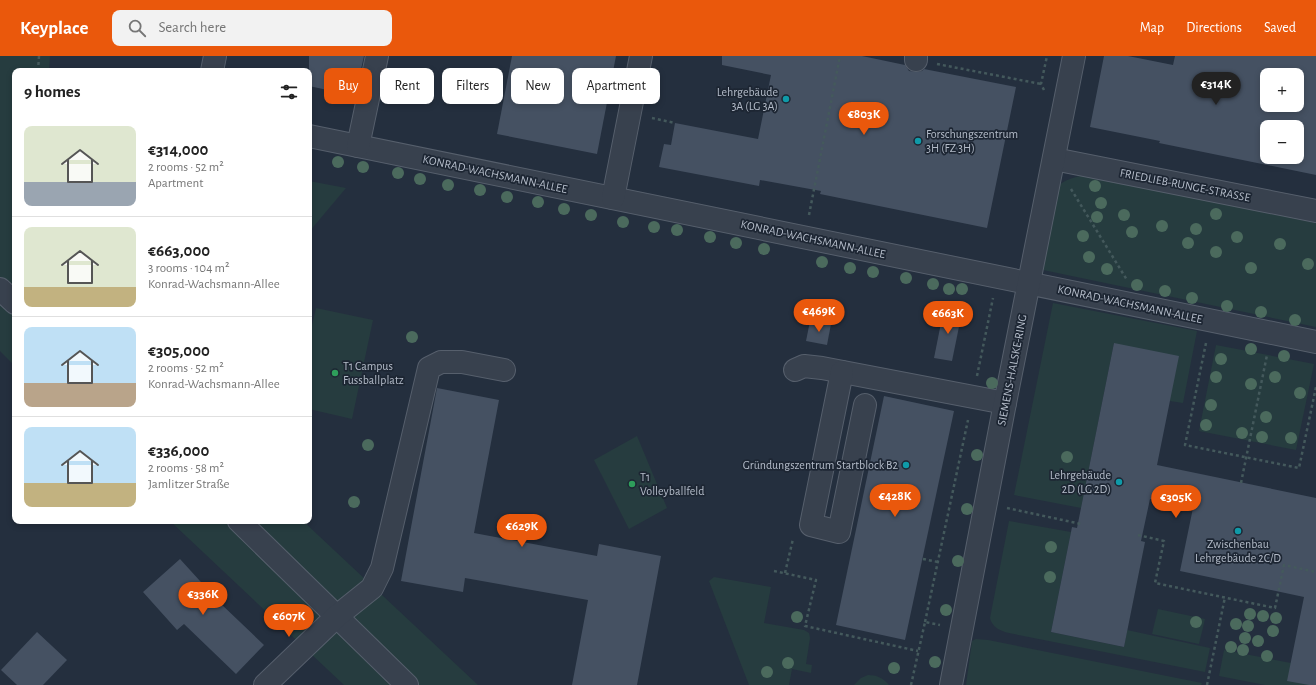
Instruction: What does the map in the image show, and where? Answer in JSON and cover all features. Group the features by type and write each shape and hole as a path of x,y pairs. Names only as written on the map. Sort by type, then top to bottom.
{"street":[{"path":"213,68 215,56"},
{"path":"358,146 377,56"},
{"path":"613,198 641,56"},
{"name":"SIEMENS-HALSKE-RING","path":"951,685 1074,56"},
{"name":"KONRAD-WACHSMANN-ALLEE","path":"312,137 1316,342"},
{"name":"FRIEDLIEB-RUNGE-STRASSE","path":"1054,159 1316,211"},
{"path":"0,289 12,300"},
{"path":"265,685 337,616 372,588 382,568 429,368 441,362 462,362 504,370"},
{"path":"795,370 804,366 1005,403"},
{"path":"842,372 811,525 839,532 865,405"},
{"path":"242,524 407,685"}],"path":[{"path":"38,68 39,56"},
{"path":"805,237 840,56"},
{"path":"916,58 1041,84"},
{"path":"1054,159 1082,209 1145,307"},
{"path":"1210,321 1185,445 1299,468 1316,387"},
{"path":"1241,483 1272,333"},
{"path":"1007,508 1081,524"},
{"path":"786,573 794,532"},
{"path":"1138,535 1164,541 1155,583 1276,608 1284,565 1316,572"},
{"path":"911,685 938,562 922,558"},
{"path":"774,571 816,580 805,626 918,651"},
{"path":"1207,685 1225,597"},
{"path":"925,622 962,630"}],"green space":[{"path":"0,56 50,56 49,68 12,68 12,363 0,351"},
{"path":"1084,175 1316,223 1316,327 1043,270 1043,258 1057,187 1066,180"},
{"path":"312,182 346,188 312,228"},
{"path":"1053,303 1197,331 1183,403 1170,401 1114,343 1081,508 1014,495"},
{"name":"T1 Campus Fussballplatz","path":"316,308 373,320 352,419 312,410 312,325"},
{"path":"1216,345 1314,364 1296,450 1199,431"},
{"name":"T1 Volleyballfeld","path":"637,436 667,508 629,529 594,460"},
{"path":"1009,521 1071,532 1051,632 1124,647 1127,630 1210,648 1205,672 1009,633 997,628 990,618"},
{"path":"173,524 306,524 478,685 344,685"},
{"path":"714,577 771,587 764,623 804,630 809,633 810,638 806,664 812,665 811,673 792,669 789,685 749,685 709,581"},
{"path":"1158,609 1205,619 1199,644 1152,634"},
{"path":"976,639 988,640 1202,683 1201,685 966,685 972,641"},
{"path":"1224,650 1291,663 1309,685 1265,685 1219,676"},
{"path":"868,675 880,677 889,685 854,685 861,678"}],"building":[{"path":"309,56 364,56 361,68 324,68 324,89 312,87 312,68 309,68"},
{"path":"512,56 616,56 614,68 572,68 572,104 607,104 597,154 497,134"},
{"name":"Forschungszentrum 3H (FZ 3H)","path":"722,56 862,56 905,65 909,71 916,72 924,69 1016,87 987,228 820,194 821,191 760,180 759,186 659,167 664,144 671,145 675,123 758,139 771,75 722,65"},
{"path":"1104,56 1128,56 1173,65 1175,56 1316,56 1316,175 1262,164 1304,164 1304,120 1260,120 1260,164 1159,143 1160,141 1090,127"},
{"path":"944,308 962,312 952,361 934,358"},
{"path":"810,321 831,324 827,345 806,341"},
{"path":"1114,343 1179,356 1157,465 1316,498 1316,685 1287,681 1304,597 1180,571 1193,508 1150,499 1141,541 1145,542 1124,647 1051,632 1072,527 1077,528"},
{"path":"437,388 499,400 474,533 597,556 599,544 661,556 637,685 572,685 588,600 465,578 463,592 401,581"},
{"name":"Gründungszentrum Startblock B2","path":"884,396 954,411 905,640 836,625"},
{"path":"180,559 220,603 264,645 236,674 184,624 177,630 143,592"},
{"path":"37,632 67,660 43,685 17,685 1,670"}],"place":[{"name":"Lehrgebäude 3A (LG 3A)","path":"786,99"},
{"name":"Forschungszentrum 3H (FZ 3H)","path":"918,141"},
{"name":"T1 Campus Fussballplatz","path":"335,373"},
{"name":"Gründungszentrum Startblock B2","path":"906,465"},
{"name":"Lehrgebäude 2D (LG 2D)","path":"1119,482"},
{"name":"T1 Volleyballfeld","path":"632,484"},
{"name":"Zwischenbau Lehrgebäude 2C/D","path":"1238,531"}]}
